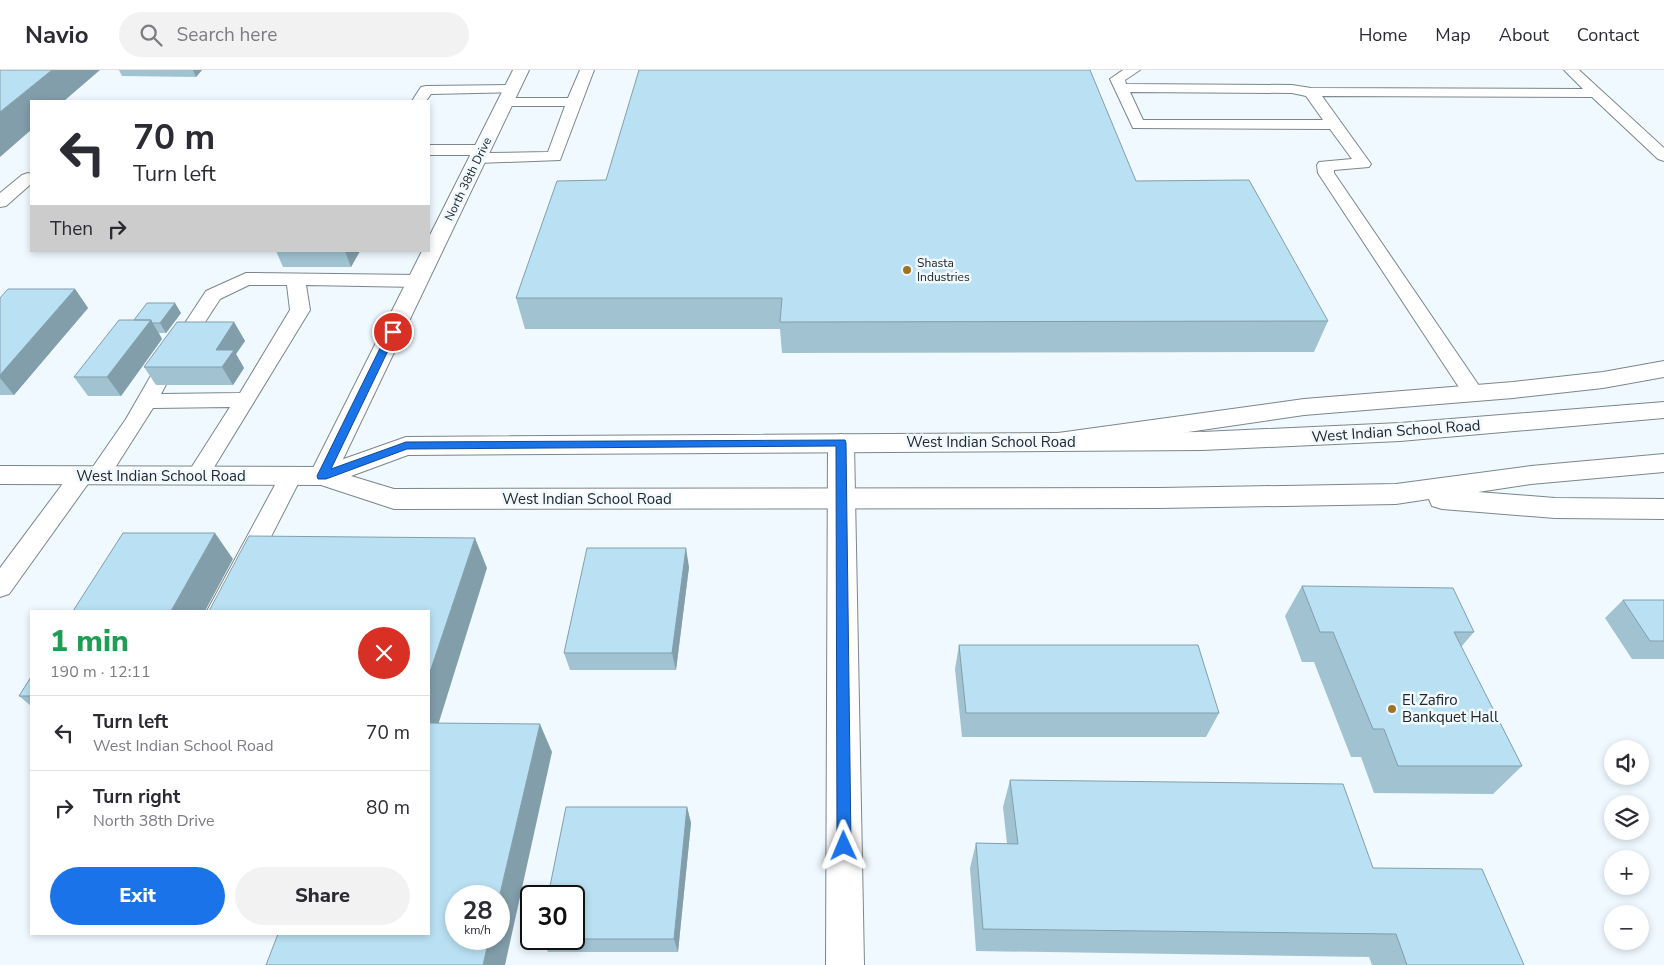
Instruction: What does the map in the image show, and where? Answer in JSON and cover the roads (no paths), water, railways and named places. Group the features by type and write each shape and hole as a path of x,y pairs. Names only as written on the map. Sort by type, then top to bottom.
{"main road":[{"name":"North 38th Drive","path":"322,476 521,70"},
{"path":"1058,442 1304,407 1594,381 1664,369"},
{"name":"West Indian School Road","path":"322,476 406,446 1202,441 1400,432 1664,410"},
{"path":"841,443 845,965"},
{"name":"West Indian School Road","path":"0,475 322,476 394,499 841,499 1396,494 1531,475 1664,462"},
{"path":"1396,494 1555,508 1664,509"}],"lane":[{"path":"430,150 554,157 587,70"},
{"path":"1119,84 1133,70"},
{"path":"1571,70 1664,156"},
{"path":"1293,77 1298,84 1311,92 1363,164 1325,165 1326,173 1474,393"},
{"path":"1119,84 1292,89 1311,92 1596,93"},
{"path":"1119,84 1138,126 1334,124"},
{"path":"420,100 426,90 574,102"},
{"path":"0,202 28,178"},
{"path":"0,587 8,565 135,422 166,368 213,295 246,279 418,281"},
{"path":"197,476 246,400 300,310 296,280"},
{"path":"147,401 246,400"},
{"path":"221,610 291,476"}],"place":[{"name":"Shasta Industries","path":"907,270"},
{"name":"El Zafiro Bankquet Hall","path":"1392,709"}]}
